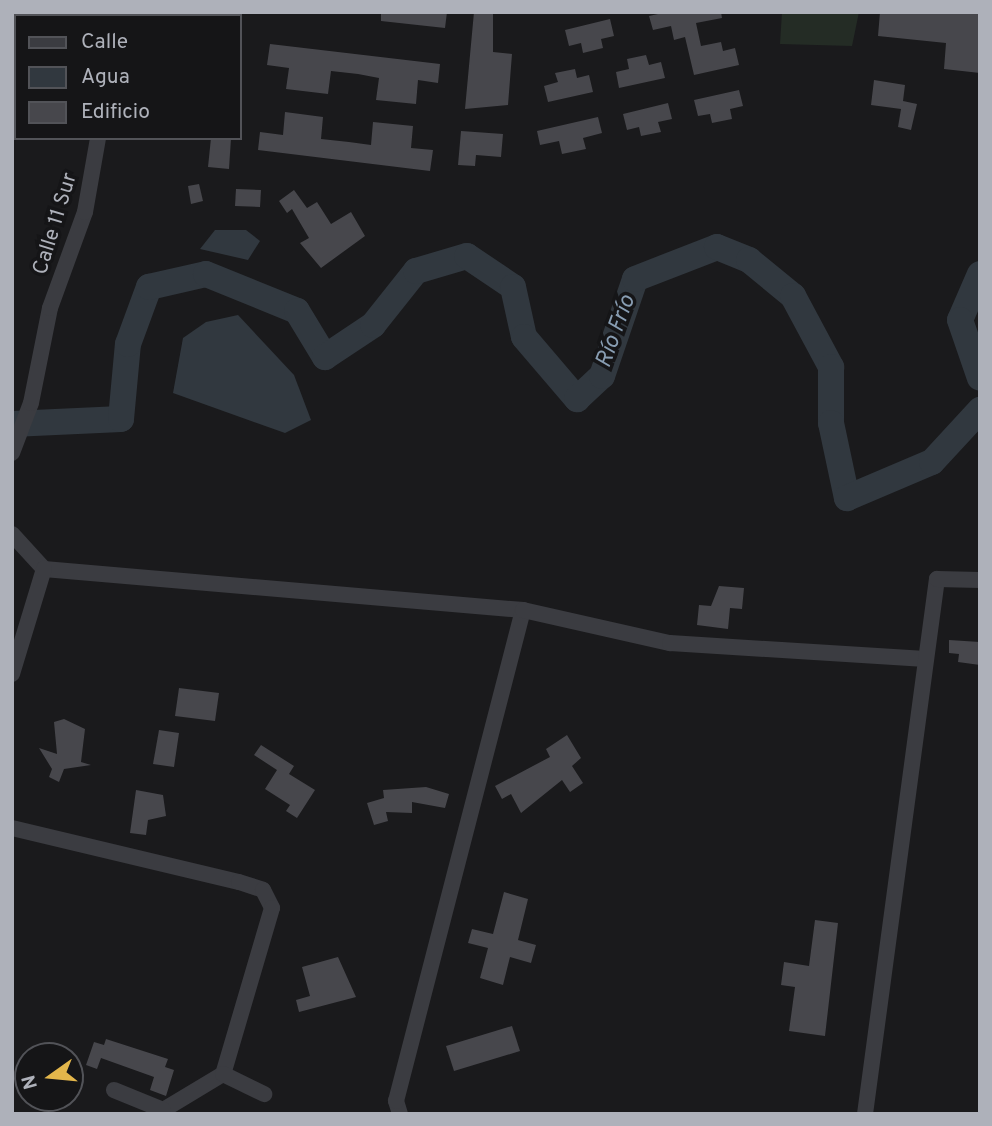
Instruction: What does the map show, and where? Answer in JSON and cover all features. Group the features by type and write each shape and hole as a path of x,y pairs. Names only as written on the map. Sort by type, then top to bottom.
{"street":[{"name":"Calle 11 Sur","path":"15,448 31,403 41,339 85,212 98,140"},
{"path":"12,534 44,569 523,610 670,643 926,660"},
{"path":"12,674 44,569"},
{"path":"865,1114 937,579 980,580"},
{"path":"400,1114 396,1101 523,610"},
{"path":"12,828 263,890 272,908 265,945 223,1074 163,1110 114,1090"},
{"path":"223,1074 264,1094"}],"shaded area":[{"path":"782,12 859,12 852,46 780,44"}],"water":[{"path":"215,230 246,230 260,241 248,260 200,249"},
{"path":"238,315 294,375 311,420 285,433 173,393 183,338 206,322"}],"building":[{"path":"381,12 447,12 445,28 381,21"},
{"path":"474,12 493,12 493,52 512,54 508,105 465,109"},
{"path":"667,12 721,12 722,18 696,23 701,46 721,42 723,51 735,48 739,65 694,75 685,37 674,40 671,26 653,30 649,16"},
{"path":"880,12 980,12 980,73 944,69 946,43 878,36"},
{"path":"610,19 614,36 601,39 603,48 583,53 581,43 569,46 565,30"},
{"path":"270,44 440,64 438,83 418,80 416,104 376,100 379,78 358,74 331,71 328,94 286,89 289,68 267,65"},
{"path":"646,55 649,65 661,62 665,78 619,88 616,72 629,69 627,59"},
{"path":"575,69 577,78 589,75 593,92 548,102 544,86 558,82 555,73"},
{"path":"874,80 905,85 903,101 917,104 911,130 898,127 901,109 871,105"},
{"path":"739,90 743,106 730,109 732,119 712,123 710,114 698,116 694,100"},
{"path":"668,103 672,119 658,122 661,132 641,136 639,127 627,130 623,114"},
{"path":"285,112 323,117 321,139 371,145 373,122 413,126 411,148 433,150 430,171 258,150 260,132 283,135"},
{"path":"598,117 602,133 583,138 586,149 562,154 559,141 540,145 537,131"},
{"path":"461,131 503,134 501,157 476,155 475,166 458,165"},
{"path":"211,140 231,140 229,169 208,167"},
{"path":"199,184 203,201 191,204 188,186"},
{"path":"236,189 261,190 260,207 235,206"},
{"path":"294,190 307,208 317,202 331,224 351,212 365,236 321,268 300,243 309,238 292,209 287,213 279,201"},
{"path":"719,586 744,588 742,609 730,608 728,629 697,625 699,605 711,606"},
{"path":"949,640 980,642 980,665 958,662 959,654 949,653"},
{"path":"179,688 219,693 215,721 175,716"},
{"path":"64,719 85,729 81,762 91,765 64,769 59,782 49,777 52,769 39,748 57,754 54,722"},
{"path":"159,730 179,733 174,767 153,764"},
{"path":"567,735 581,758 572,766 583,783 570,792 562,780 521,813 511,794 502,799 495,786 550,757 546,749"},
{"path":"261,745 294,766 289,774 315,790 297,818 286,811 290,805 265,789 277,770 254,755"},
{"path":"426,787 449,794 445,808 412,802 412,813 386,812 388,821 374,825 367,803 384,798 383,790"},
{"path":"136,790 163,795 166,816 148,820 146,835 130,833"},
{"path":"504,892 528,899 518,940 536,945 531,963 510,957 503,985 480,978 488,948 468,943 472,929 493,934"},
{"path":"815,920 838,923 825,1036 789,1031 795,987 781,985 784,962 809,966"},
{"path":"338,957 356,997 299,1012 296,1000 310,996 302,967"},
{"path":"512,1026 520,1051 454,1071 446,1046"},
{"path":"106,1039 168,1059 165,1067 174,1070 166,1096 150,1090 154,1077 101,1058 97,1069 86,1065 94,1042 104,1045"}],"waterway":[{"name":"Río Frío","path":"12,424 121,419 128,344 149,287 206,274 297,311 325,357 373,325 416,271 467,256 513,287 524,337 577,399 602,376 635,279 717,247 749,260 793,296 831,367 831,423 847,498 932,462 980,410"},
{"name":"Río Frío","path":"980,274 960,320 980,378"}]}
